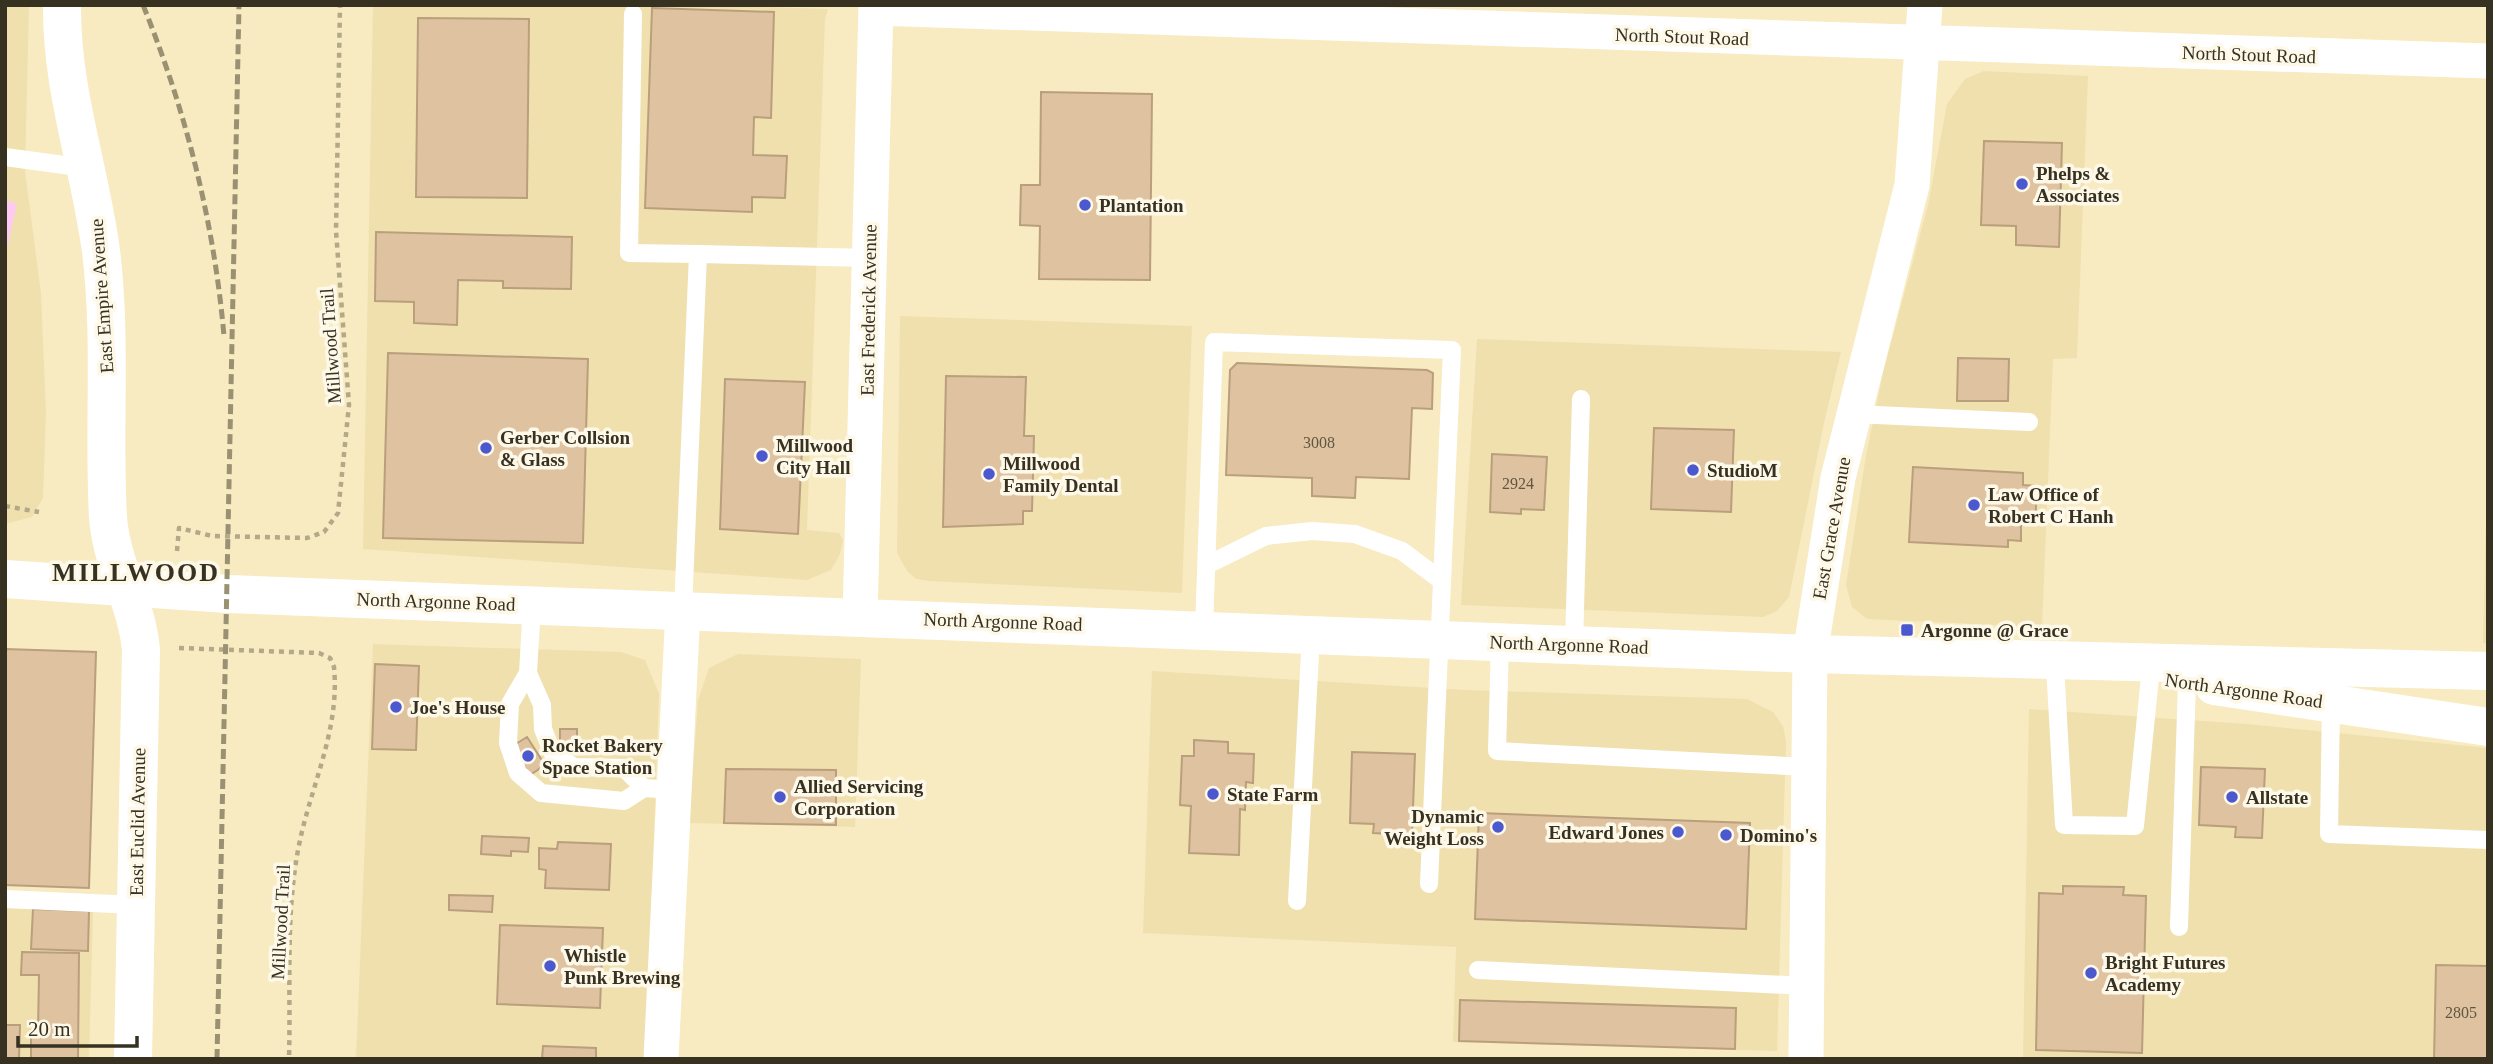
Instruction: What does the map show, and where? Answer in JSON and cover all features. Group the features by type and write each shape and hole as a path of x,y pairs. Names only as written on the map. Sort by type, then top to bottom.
{"main road":[{"name":"East Empire Avenue","path":"62,5 67,83 96,217 104,288 108,518 112,545 127,587"},
{"name":"North Argonne Road","path":"5,579 127,587 531,604 1810,654 2488,671"},
{"name":"East Euclid Avenue","path":"127,587 140,626 142,650 133,1059"},
{"name":"North Argonne Road","path":"2000,658 2331,701 2488,727"}],"street":[{"name":"East Grace Avenue","path":"1805,1059 1810,654 1838,478 1912,186 1925,5"},
{"name":"North Stout Road","path":"876,7 2488,61"},
{"name":"East Frederick Avenue","path":"860,616 876,7"},
{"path":"661,1059 659,789 683,610"}],"lane":[{"path":"633,14 628,253 869,258"},
{"path":"5,157 86,168"},
{"path":"683,610 698,254"},
{"path":"1204,629 1214,342 1452,350 1429,884"},
{"path":"1574,644 1581,399"},
{"path":"1854,414 2029,422"},
{"path":"1207,565 1266,536 1312,531 1354,534 1402,551 1442,581"},
{"path":"531,604 528,673 542,705 543,729 554,754 574,767 624,768 659,789"},
{"path":"1297,901 1311,634"},
{"path":"1500,641 1497,751 1808,767"},
{"path":"2055,665 2064,825 2135,825 2169,680"},
{"path":"528,673 510,704 508,743 518,773 541,793 624,801 659,789"},
{"path":"2169,680 2179,927"},
{"path":"2331,701 2329,834 2488,840"},
{"path":"5,900 135,905"},
{"path":"1478,970 1807,986"}],"path":[{"name":"Millwood Trail","path":"179,528 212,536 307,538 324,532 338,513 349,405 336,230 340,5"},
{"path":"5,506 39,512"},
{"name":"Millwood Trail","path":"172,648 319,653 330,658 334,667 331,731 304,824 295,872 289,1059"}],"shaded area":[{"path":"5,5 29,5 25,171 41,293 46,413 43,498 32,517 5,524"},
{"path":"373,5 716,5 828,9 825,19 807,530 839,533 843,540 840,554 831,570 807,580 363,549"},
{"path":"1984,71 2088,76 2077,358 2053,359 2042,627 1867,619 1852,607 1846,585 1866,455 1883,373 1928,205 1947,104 1965,79"},
{"path":"5,200 17,204 5,257"},
{"path":"900,316 1192,326 1182,593 930,581 916,579 907,571 897,553"},
{"path":"1477,339 1841,352 1789,597 1777,611 1763,617 1461,605"},
{"path":"2488,431 2488,643 2483,643"},
{"path":"373,644 621,652 645,660 659,694 646,1059 356,1059"},
{"path":"738,654 861,659 855,827 689,823 698,700 709,668"},
{"path":"1152,671 1466,690 1747,699 1773,712 1783,726 1786,741 1777,1051 1453,1042 1456,947 1143,933"},
{"path":"2029,709 2247,724 2488,748 2488,1059 2023,1059"},
{"path":"5,908 93,911 89,1059 5,1059"}],"building":[{"path":"652,8 774,12 771,118 754,117 753,155 787,156 785,198 752,197 752,212 645,208"},
{"path":"418,18 529,19 527,198 416,197"},
{"name":"Plantation","path":"1041,92 1152,94 1150,280 1039,279 1040,226 1020,225 1021,185 1040,185"},
{"name":"Phelps & Associates","path":"1984,141 2062,143 2059,247 2016,245 2016,226 1981,225"},
{"path":"376,232 572,237 571,289 503,288 503,281 458,280 457,325 414,323 414,302 375,301"},
{"name":"Gerber Collsion & Glass","path":"388,353 588,359 583,543 383,538"},
{"path":"1958,358 2009,359 2008,401 1957,401"},
{"path":"1237,363 1427,370 1433,373 1432,409 1412,408 1409,479 1356,477 1355,498 1312,496 1312,478 1226,475 1230,370"},
{"name":"Millwood Family Dental","path":"946,376 1026,377 1024,436 1034,436 1032,511 1023,511 1023,524 943,527"},
{"name":"Millwood City Hall","path":"725,379 805,382 798,534 720,529"},
{"name":"StudioM","path":"1654,428 1734,430 1731,512 1651,509"},
{"path":"1492,454 1547,457 1544,510 1521,509 1521,514 1490,512"},
{"name":"Law Office of Robert C Hanh","path":"1913,467 2023,473 2023,485 2037,486 2035,525 2021,524 2021,541 2008,540 2008,547 1909,542"},
{"path":"5,649 96,652 89,888 5,885"},
{"name":"Joe's House","path":"375,664 419,666 416,750 372,749"},
{"path":"560,729 577,729 577,743 560,743"},
{"name":"Rocket Bakery Space Station","path":"527,737 545,765 530,775 511,747"},
{"name":"State Farm","path":"1194,740 1228,742 1228,753 1254,754 1253,783 1246,782 1245,810 1240,809 1239,855 1189,853 1191,806 1180,805 1182,756 1194,756"},
{"path":"1352,752 1415,754 1412,835 1373,833 1374,824 1350,823"},
{"name":"Allstate","path":"2201,767 2265,769 2262,838 2235,837 2236,827 2199,825"},
{"name":"Allied Servicing Corporation","path":"726,769 836,770 836,825 724,823"},
{"path":"1479,813 1750,823 1746,929 1475,919"},
{"path":"482,836 529,838 528,852 511,851 511,856 481,854"},
{"path":"558,842 611,844 609,890 545,888 546,870 539,869 539,848 557,849"},
{"name":"Bright Futures Academy","path":"2063,886 2124,887 2123,895 2146,896 2142,1053 2036,1050 2039,893 2063,894"},
{"path":"449,895 493,896 492,912 449,910"},
{"path":"33,909 89,911 88,951 31,949"},
{"name":"Whistle Punk Brewing","path":"500,925 603,928 600,1008 497,1004"},
{"path":"22,952 79,953 78,1059 31,1059 31,1030 38,1030 39,975 21,975"},
{"path":"2436,965 2488,966 2488,1059 2434,1059"},
{"path":"1460,1000 1736,1008 1735,1049 1459,1041"},
{"path":"5,1025 20,1025 19,1059 5,1059"},
{"path":"543,1046 596,1048 596,1059 542,1059"}],"railway":[{"path":"143,5 172,85 196,168 213,251 224,336"},
{"path":"217,1059 239,5"}],"place":[{"name":"Phelps & Associates","path":"2022,184"},
{"name":"Plantation","path":"1085,205"},
{"name":"Gerber Collsion & Glass","path":"486,448"},
{"name":"Millwood City Hall","path":"762,456"},
{"name":"StudioM","path":"1693,470"},
{"name":"Millwood Family Dental","path":"989,474"},
{"name":"Law Office of Robert C Hanh","path":"1974,505"},
{"name":"Argonne @ Grace","path":"1907,630"},
{"name":"Joe's House","path":"396,707"},
{"name":"Rocket Bakery Space Station","path":"528,756"},
{"name":"State Farm","path":"1213,794"},
{"name":"Allied Servicing Corporation","path":"780,797"},
{"name":"Allstate","path":"2232,797"},
{"name":"Dynamic Weight Loss","path":"1498,827"},
{"name":"Edward Jones","path":"1678,832"},
{"name":"Domino's","path":"1726,835"},
{"name":"Whistle Punk Brewing","path":"550,966"},
{"name":"Bright Futures Academy","path":"2091,973"}],"district":[{"name":"MILLWOOD","path":"136,572"}]}
